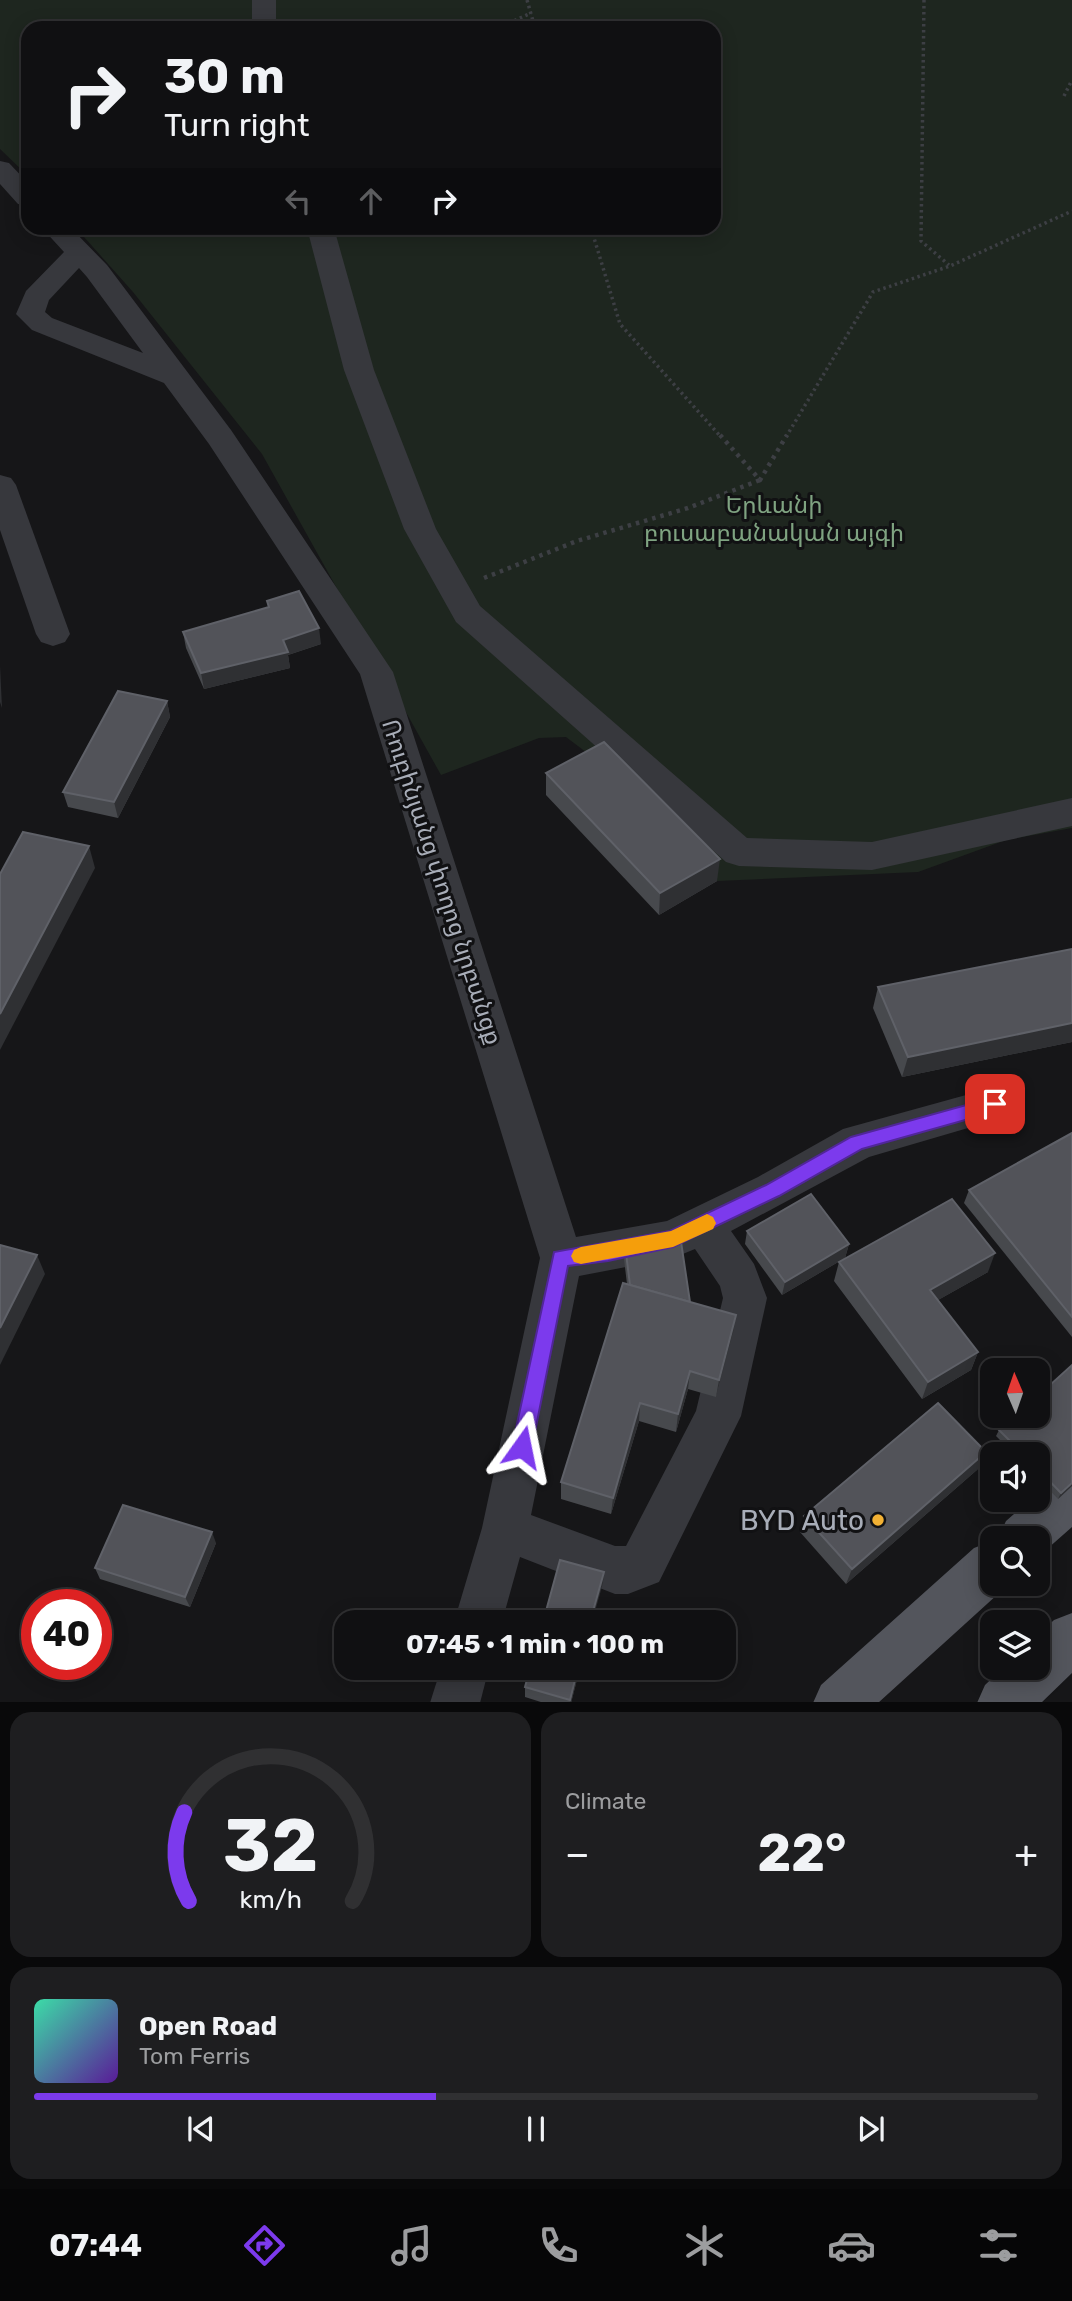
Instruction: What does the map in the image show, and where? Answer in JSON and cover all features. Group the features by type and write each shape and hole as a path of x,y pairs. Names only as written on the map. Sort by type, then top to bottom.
{"main road":[{"path":"1037,1526 1072,1495"},
{"path":"840,1702 980,1577"},
{"path":"1004,1702 1072,1637"}],"street":[{"path":"264,0 264,21"},
{"path":"0,169 21,191"},
{"path":"322,235 359,370 419,529 468,614 739,852 872,856 1072,812"},
{"path":"68,240 36,297 30,314 42,324 174,376"},
{"name":"Ռուբինյանց փողոց նրբանցք","path":"68,240 97,271 220,437 376,672 561,1258 505,1528 481,1610"},
{"path":"0,320 32,309"},
{"path":"0,485 53,634"},
{"path":"561,1258 608,1253 673,1239 773,1190 858,1142 995,1104"},
{"path":"505,1528 615,1570 628,1570 642,1565 718,1416 745,1298 738,1278 703,1225"},
{"path":"455,1702 462,1680"}],"path":[{"path":"527,0 533,21"},
{"path":"924,0 921,241 950,265"},
{"path":"513,21 531,13"},
{"path":"1064,96 1072,80"},
{"path":"454,590 577,541 688,508 760,480 873,292 950,265 1072,211"},
{"path":"593,235 620,324 760,480"}],"green space":[{"name":"Երևանի բուսաբանական այգի","path":"0,0 1072,0 1072,828 1006,840 918,872 717,881 603,765 566,737 539,738 441,775 262,454 133,292 82,235 721,235 721,21 21,21 21,169 0,149"}],"building":[{"path":"299,591 319,628 283,640 288,652 201,673 183,632 269,607 267,601"},
{"path":"118,691 167,701 114,802 63,792"},
{"path":"604,742 720,859 660,893 546,773"},
{"path":"23,832 89,846 0,1014 0,874"},
{"path":"1072,949 1072,1023 908,1057 878,987"},
{"path":"1072,1133 1072,1317 969,1190"},
{"path":"811,1194 849,1244 785,1282 747,1231"},
{"path":"952,1199 995,1253 930,1290 978,1352 928,1382 839,1262"},
{"path":"680,1235 690,1302 630,1285 625,1245"},
{"path":"0,1245 37,1255 0,1328"},
{"path":"623,1283 736,1315 719,1380 690,1371 678,1414 640,1403 613,1498 561,1482"},
{"path":"1072,1365 1072,1483 1061,1493 1050,1482 1050,1442 1011,1442 999,1430 1050,1428 1050,1385"},
{"path":"938,1403 980,1446 980,1457 852,1569 804,1516"},
{"path":"123,1505 212,1532 185,1597 95,1568"},
{"path":"560,1560 604,1572 593,1610 546,1610"},
{"path":"527,1680 575,1680 570,1700 525,1687"}],"slow traffic":[{"path":"581,1256 673,1239 707,1223"}],"place":[{"name":"BYD Auto","path":"878,1520"}],"route":[{"path":"522,1447 561,1258 608,1253 673,1239 773,1190 858,1142 995,1104"}]}
